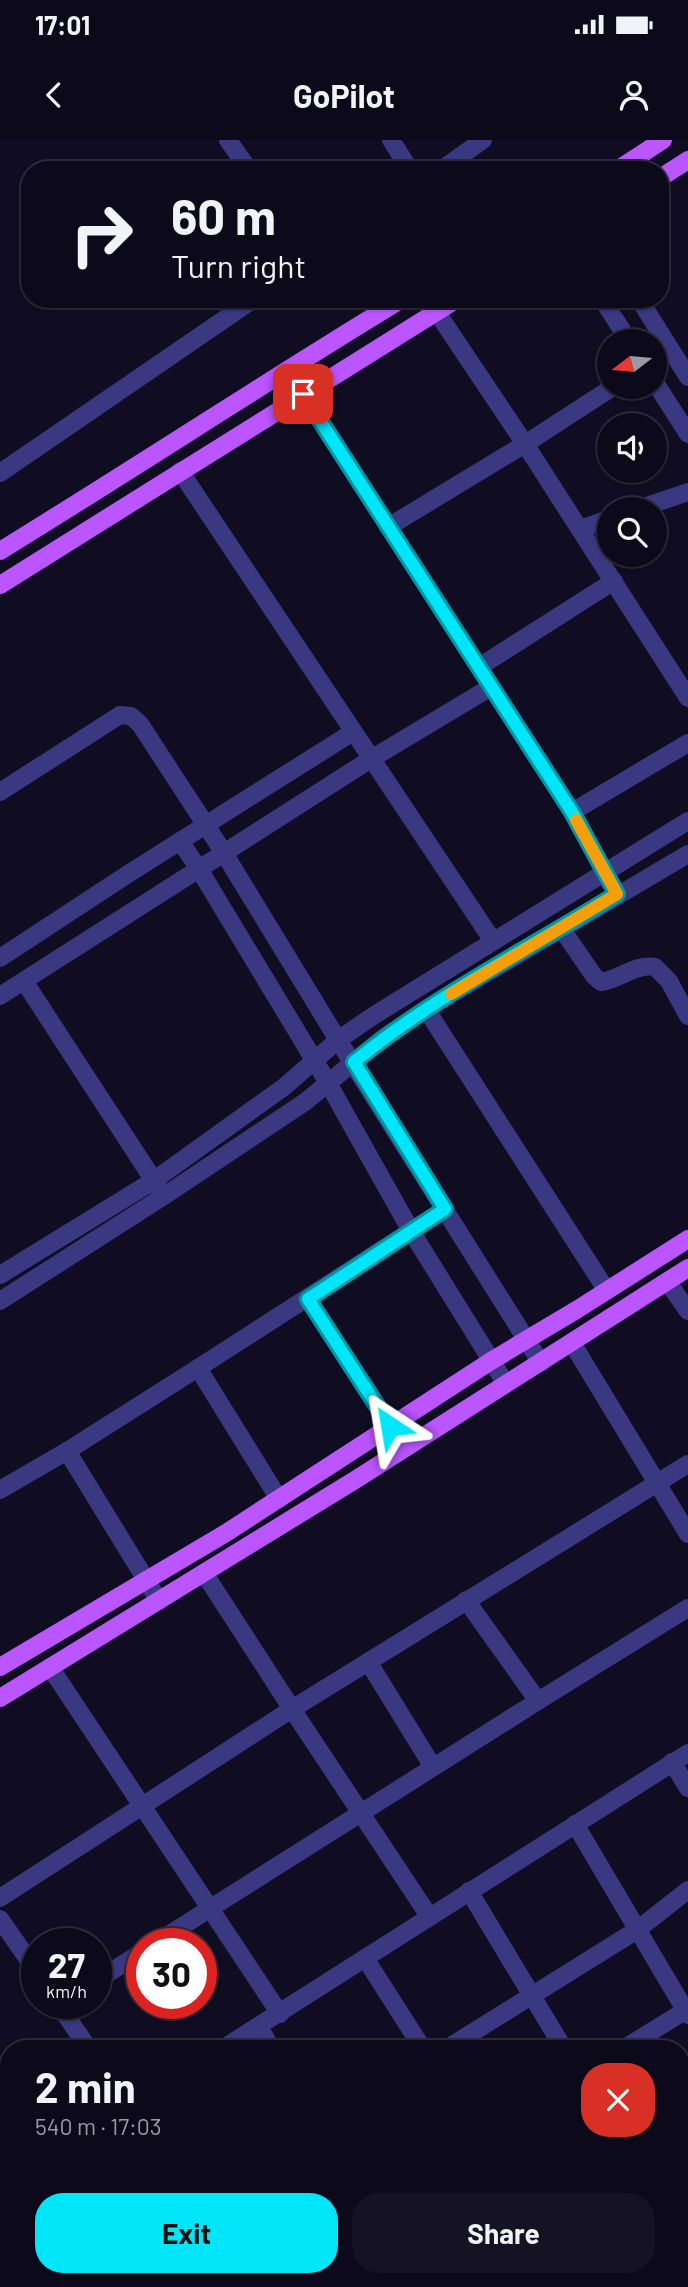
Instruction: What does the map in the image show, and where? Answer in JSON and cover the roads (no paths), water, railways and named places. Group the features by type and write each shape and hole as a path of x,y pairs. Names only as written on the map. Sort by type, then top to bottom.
{"main road":[{"path":"631,161 663,140"},
{"path":"669,172 688,160"},
{"path":"0,551 387,308"},
{"path":"0,585 441,308"},
{"path":"0,1667 226,1533 491,1361 607,1292 688,1239"},
{"path":"0,1698 541,1363 688,1268"}],"street":[{"path":"228,140 243,161"},
{"path":"391,140 404,161"},
{"path":"454,161 483,140"},
{"path":"0,473 241,308"},
{"path":"608,308 621,329"},
{"path":"645,308 683,369"},
{"path":"436,311 688,698"},
{"path":"303,394 572,812 617,894"},
{"path":"388,527 597,397"},
{"path":"666,399 688,434"},
{"path":"180,471 493,941"},
{"path":"667,499 688,492"},
{"path":"580,529 597,523"},
{"path":"479,667 614,581"},
{"path":"0,996 371,759 491,687"},
{"path":"0,792 120,715 131,716 140,724 206,824 541,1363"},
{"path":"0,958 353,732"},
{"path":"572,812 688,743"},
{"path":"0,1275 153,1181 284,1087 338,1040 688,821"},
{"path":"180,841 328,1083 411,1231 506,1384"},
{"path":"0,1301 305,1102 383,1038 426,1009 617,894 688,855"},
{"path":"561,928 601,982 641,967 655,967 669,981 688,1016"},
{"path":"24,981 164,1196"},
{"path":"426,1009 607,1292"},
{"path":"0,1490 67,1451 308,1299 445,1209"},
{"path":"667,1281 688,1311"},
{"path":"308,1299 390,1426"},
{"path":"572,1343 688,1534"},
{"path":"198,1368 279,1499"},
{"path":"67,1451 159,1601"},
{"path":"0,1898 292,1709 688,1464"},
{"path":"204,1573 429,1916"},
{"path":"466,1601 538,1701"},
{"path":"178,1928 688,1608"},
{"path":"369,1663 433,1767"},
{"path":"50,1667 280,2014"},
{"path":"237,2040 688,1753"},
{"path":"672,1762 688,1788"},
{"path":"575,1824 687,2012 639,2040"},
{"path":"461,2040 637,1930 688,1890"},
{"path":"469,1891 559,2040"},
{"path":"0,1919 21,1949"},
{"path":"365,1958 417,2040"},
{"path":"70,2019 83,2040"},
{"path":"259,2027 267,2040"}]}
